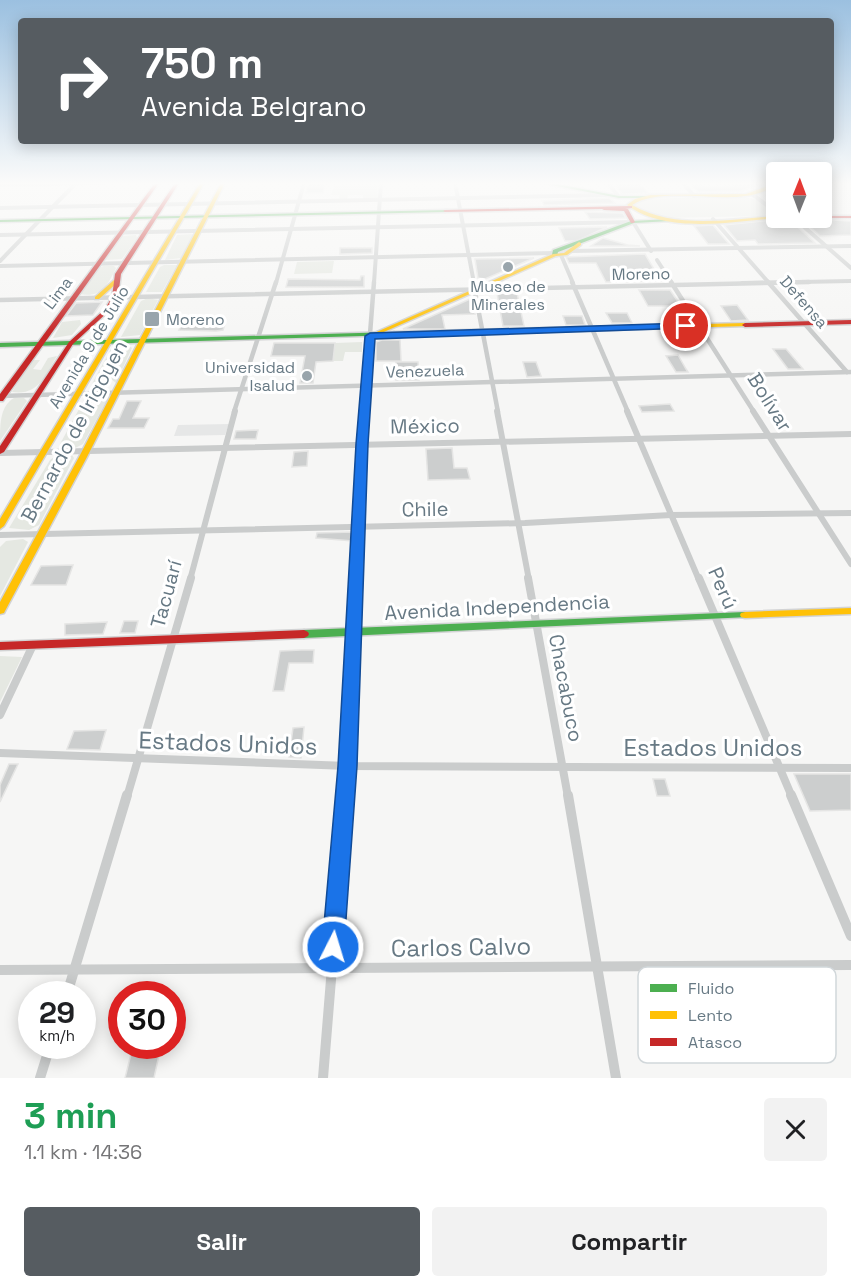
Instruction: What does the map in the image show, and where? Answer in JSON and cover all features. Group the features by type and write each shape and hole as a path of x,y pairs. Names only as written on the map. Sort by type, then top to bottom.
{"main road":[{"name":"Lima","path":"1,397 120,233"},
{"name":"Avenida 9 de Julio","path":"0,453 39,396 71,343 101,317 115,297 116,280 145,233"},
{"name":"Avenida 9 de Julio","path":"0,526 173,233"},
{"name":"Bernardo de Irigoyen","path":"0,611 86,452 197,233"},
{"path":"370,336 605,233"},
{"path":"97,298 116,280"},
{"path":"0,345 851,322"},
{"path":"396,324 396,330 404,334"},
{"name":"Avenida Independencia","path":"0,646 851,611"}],"street":[{"path":"0,235 91,233"},
{"name":"Tacuarí","path":"71,981 175,639 240,390 273,294 290,233"},
{"path":"323,1078 348,766 362,444 378,233"},
{"name":"Chacabuco","path":"466,233 563,766 616,1078"},
{"path":"640,233 651,251"},
{"name":"Defensa","path":"726,233 850,373"},
{"path":"812,233 851,268"},
{"path":"0,261 26,234"},
{"path":"0,266 851,246"},
{"name":"Perú","path":"560,253 595,329 641,438 670,515 781,768 851,936"},
{"name":"Bolívar","path":"657,260 851,564"},
{"name":"Moreno","path":"0,300 851,281"},
{"name":"Venezuela","path":"1,397 850,373"},
{"name":"México","path":"0,453 851,434"},
{"name":"Chile","path":"0,535 517,524 670,515 851,513"},
{"path":"0,715 33,645"},
{"name":"Estados Unidos","path":"0,753 139,760 348,766 851,768"},
{"name":"Carlos Calvo","path":"0,970 851,965"},
{"path":"40,1078 46,1059"}],"shaded area":[{"path":"193,234 181,258 165,260 177,235"},
{"path":"136,235 137,238 122,259 105,260 122,236"},
{"path":"334,261 332,273 294,274 297,262"},
{"path":"177,265 162,292 146,292 160,267"},
{"path":"103,266 116,268 103,289 93,294 79,294 99,268"},
{"path":"148,298 158,300 140,335 121,337 141,301"},
{"path":"80,320 81,324 72,335 53,338 62,322"},
{"path":"362,342 362,352 345,352 343,361 333,361 335,343"},
{"path":"129,346 132,348 116,383 110,378 116,368 109,367 101,380 92,384 111,349"},
{"path":"57,356 45,377 35,387 29,391 12,392 32,360 40,360 33,369 41,370 48,358"},
{"path":"102,396 107,400 83,444 75,448 62,448 60,444 84,400"},
{"path":"14,398 24,398 27,401 0,441 3,411 9,401"},
{"path":"229,424 225,435 174,436 178,425"},
{"path":"57,455 72,455 74,458 39,525 29,530 9,528 50,460"},
{"path":"23,539 28,542 0,596 0,547 6,541"},
{"path":"0,656 22,657 0,702"}],"building":[{"path":"561,233 593,233 577,241 565,241"},
{"path":"700,233 720,233 729,244 708,244"},
{"path":"731,233 804,233 815,243 758,244 755,240 737,241"},
{"path":"817,233 851,233 820,236"},
{"path":"603,238 628,245 640,246 591,246"},
{"path":"340,248 372,248 372,253 340,254"},
{"path":"645,254 661,281 606,282 596,263 569,263 566,257"},
{"path":"534,258 485,279 478,278 475,259"},
{"path":"361,276 364,276 364,287 286,287 288,279 360,280"},
{"path":"639,290 670,290 681,306 648,306"},
{"path":"497,293 517,293 524,326 503,326"},
{"path":"470,299 475,314 442,315 445,329 403,329"},
{"path":"102,302 93,315 66,316 76,303"},
{"path":"737,305 748,320 731,321 721,306"},
{"path":"606,313 627,313 632,323 612,323"},
{"path":"563,316 582,316 585,325 566,325"},
{"path":"192,321 217,321 216,324 225,324 223,330 216,331 179,330 182,324 190,324"},
{"path":"400,340 401,361 376,361 376,342"},
{"path":"274,343 335,343 333,361 316,362 313,383 300,383 305,356 271,356"},
{"path":"773,349 786,349 803,369 788,369"},
{"path":"678,355 688,372 676,372 666,356"},
{"path":"396,362 418,362 419,380 396,380"},
{"path":"523,362 536,362 541,376 527,377"},
{"path":"127,401 141,401 133,418 149,418 144,428 108,428 113,419 119,419"},
{"path":"670,404 674,411 642,412 639,406"},
{"path":"258,430 256,439 234,439 236,431"},
{"path":"452,448 454,468 467,468 470,479 428,480 426,449"},
{"path":"308,451 307,466 292,467 294,452"},
{"path":"353,532 353,541 316,538 317,533"},
{"path":"73,565 66,585 31,585 41,566"},
{"path":"124,621 138,621 135,633 120,633"},
{"path":"107,622 103,634 65,635 65,624"},
{"path":"314,650 313,663 289,663 284,691 273,691 280,651"},
{"path":"304,727 301,758 289,757 293,728"},
{"path":"106,730 100,750 67,749 74,731"},
{"path":"9,764 18,764 0,802 0,785"},
{"path":"794,774 851,774 851,810 810,811"},
{"path":"653,779 665,779 670,796 657,796"},
{"path":"130,1059 158,1059 154,1078 125,1078"}],"traffic: fast":[{"path":"555,255 555,251 603,233"},
{"path":"0,345 394,334"},
{"path":"304,634 745,615"}],"traffic: slow":[{"path":"0,526 172,233"},
{"path":"0,611 83,457 197,233"},
{"path":"375,334 555,255 565,254 579,244"},
{"path":"97,298 116,281"},
{"path":"394,334 745,325"},
{"path":"745,615 851,611"}],"traffic: jam":[{"path":"0,399 120,233"},
{"path":"0,452 71,343 107,310 115,297 118,274 144,233"},
{"path":"745,325 851,322"},
{"path":"0,646 304,634"}],"place":[{"name":"Museo de Minerales","path":"508,267"},
{"name":"Moreno","path":"152,319"},
{"name":"Universidad Isalud","path":"307,376"}],"route":[{"path":"333,947 348,766 362,444 370,336 686,326"}]}
